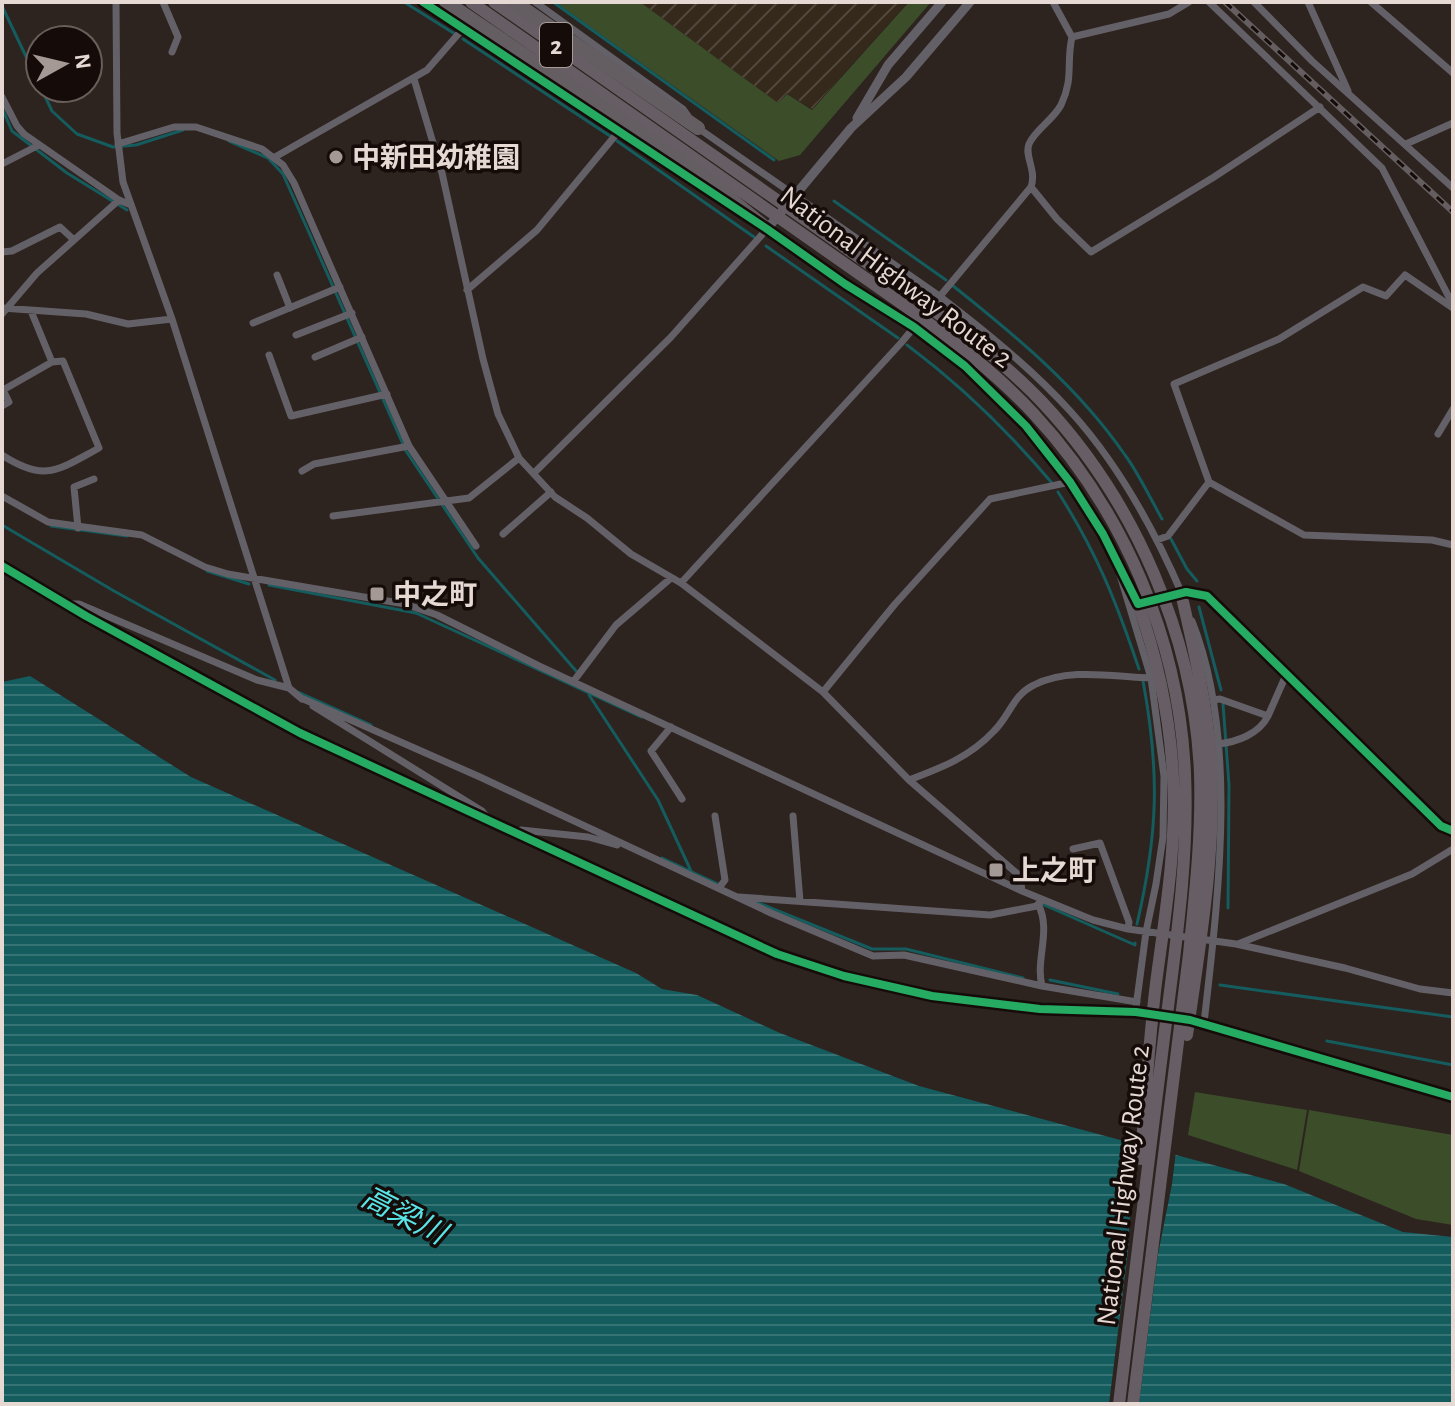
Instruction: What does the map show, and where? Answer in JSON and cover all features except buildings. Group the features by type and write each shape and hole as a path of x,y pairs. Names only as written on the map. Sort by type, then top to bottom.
{"highway":[{"path":"446,2 699,173 767,229"},
{"name":"National Highway Route 2","path":"471,2 908,308 1005,385 1048,430 1079,469 1133,562 1160,630 1170,668 1183,740 1186,808 1175,952 1119,1404"},
{"name":"National Highway Route 2","path":"494,2 928,306 1015,376 1092,463 1147,557 1185,665 1197,737 1200,810 1192,929 1133,1404"},
{"path":"514,2 698,128"},
{"path":"1154,1235 1166,1185 1202,933 1212,793 1205,701 1181,593"},
{"path":"1138,604 1162,689 1171,747 1174,795 1170,868 1147,1065 1139,1234"}],"street":[{"path":"116,2 118,146 123,182 172,319 289,688"},
{"path":"163,2 178,37 172,52"},
{"path":"423,2 467,25 845,284 914,327 965,366 1026,426 1070,482 1103,534 1138,604 1192,591 1207,596 1441,826 1453,831"},
{"path":"535,2 683,109 698,128 938,295 1019,362 1073,414 1119,475 1157,540 1199,638 1224,744 1213,941 1204,1023"},
{"path":"851,128 888,65 942,2"},
{"path":"534,473 671,337 851,128 906,77 970,2"},
{"path":"681,583 914,327 1031,187 1034,174 1029,143 1053,118 1067,90 1071,70 1069,51 1072,37 1053,2"},
{"path":"1072,37 1169,14 1189,2"},
{"path":"1209,2 1382,168 1453,307"},
{"path":"1254,2 1312,61 1453,188"},
{"path":"1308,2 1349,93"},
{"path":"1371,2 1453,73"},
{"path":"275,157 414,79 427,70 467,25"},
{"path":"414,79 442,173 498,414 519,458 551,492 631,554 681,583 823,692 909,780 1020,876 1022,891"},
{"path":"3,100 17,126 36,147 117,202 131,205"},
{"path":"1031,187 1057,219 1091,252 1214,177 1320,107"},
{"path":"1406,144 1453,123"},
{"path":"118,146 174,127 191,126 262,149 275,157 294,183 406,447 476,546"},
{"path":"467,290 537,230 619,131"},
{"path":"2,164 36,147"},
{"path":"3,310 37,273 117,202"},
{"path":"2,252 12,251 60,227 74,240"},
{"path":"277,275 290,308"},
{"path":"1453,307 1405,275 1386,296 1363,287 1279,339 1174,384 1209,482 1304,535 1432,540 1453,545"},
{"path":"253,323 337,288"},
{"path":"3,310 86,314 128,324 172,319"},
{"path":"31,311 52,362"},
{"path":"296,335 348,314"},
{"path":"315,357 359,338"},
{"path":"269,355 291,416 383,395"},
{"path":"2,406 9,402 3,390 52,362 63,361 99,448 55,470 40,472 2,455"},
{"path":"1438,434 1453,409"},
{"path":"302,471 314,464 406,447"},
{"path":"333,516 469,498 519,458"},
{"path":"78,528 74,487 94,479"},
{"path":"823,692 895,604 990,499 1070,482"},
{"path":"1157,540 1168,536 1209,482"},
{"path":"503,534 551,492"},
{"path":"2,496 48,522 142,535 205,567 255,580 405,604 437,615 1040,902 1128,929 1236,944 1345,968 1420,989 1453,993"},
{"path":"1117,561 1151,678 1164,776 1160,861 1136,1007"},
{"path":"2,566 300,733 777,954 844,976 932,996 1040,1009 1136,1007"},
{"path":"573,682 616,625 671,578"},
{"path":"65,604 79,604 257,680 289,688 482,811 490,822"},
{"path":"909,780 962,758 995,731 1017,695 1032,685 1050,678 1083,675 1151,678"},
{"path":"1224,744 1240,740 1259,727 1268,716 1286,675"},
{"path":"301,698 720,886 736,897 873,956 904,955 1204,1023 1453,1097"},
{"path":"1213,700 1220,699 1268,716"},
{"path":"671,727 651,751 682,799"},
{"path":"715,816 725,880 720,886"},
{"path":"793,816 800,901"},
{"path":"519,834 521,830 564,834 623,844"},
{"path":"1073,849 1100,843 1129,922 1128,929"},
{"path":"1236,944 1412,874 1453,849"},
{"path":"1160,861 1218,866"},
{"path":"736,897 990,915 1040,902"},
{"path":"1040,902 1044,942 1039,974 1042,986"}],"shaded area":[{"path":"640,2 908,2 812,109 787,93 778,103"}],"green space":[{"path":"555,2 640,2 778,103 787,94 812,110 909,2 931,2 800,155 779,161"},
{"path":"1195,1092 1307,1110 1297,1170 1188,1135"},
{"path":"1309,1110 1453,1135 1453,1225 1416,1219 1299,1171"}],"water":[{"name":"高梁川","path":"30,676 191,777 636,973 662,989 697,995 780,1033 919,1086 1284,1184 1403,1232 1453,1237 1453,1404 2,1404 2,682"}],"pier":[{"path":"1134,1139 1176,1151 1158,1254 1139,1404 1109,1404 1128,1251"}],"waterway":[{"path":"404,2 455,34"},
{"path":"553,2 774,160"},
{"path":"2,6 24,52"},
{"path":"463,39 610,136"},
{"path":"49,104 77,134 113,147 136,145 183,130"},
{"path":"2,108 12,131 67,173 127,210"},
{"path":"229,141 268,158 283,174 406,451 478,558 577,672"},
{"path":"617,141 754,237"},
{"path":"834,201 946,280"},
{"path":"766,246 898,338"},
{"path":"952,285 1022,343 1087,407 1130,462 1162,519"},
{"path":"907,345 984,410 1052,483"},
{"path":"1058,492 1104,578 1139,669"},
{"path":"2,525 275,680"},
{"path":"51,526 127,536"},
{"path":"1171,539 1197,581"},
{"path":"207,571 249,584"},
{"path":"269,585 416,613 641,717"},
{"path":"1199,607 1221,690"},
{"path":"1137,924 1149,861 1154,803 1152,745 1143,681"},
{"path":"298,692 371,725"},
{"path":"589,695 658,800 691,871"},
{"path":"1223,704 1229,785 1228,908"},
{"path":"662,858 720,885"},
{"path":"756,902 872,949 906,949 1023,978"},
{"path":"1042,904 1135,943"},
{"path":"1050,980 1118,994"},
{"path":"1220,985 1453,1017"},
{"path":"1327,1041 1453,1065"}],"railway":[{"path":"1225,2 1453,212"}],"cycle path":[{"path":"423,2 914,327 965,366 1026,426 1070,482 1103,534 1138,604 1186,592 1207,596 1441,826 1453,831"},
{"path":"2,566 86,616 300,733 777,954 844,976 932,996 1040,1009 1136,1012 1190,1020 1453,1097"}],"place":[{"name":"中新田幼稚園","path":"336,157"},
{"name":"中之町","path":"377,594"},
{"name":"上之町","path":"996,870"}]}
